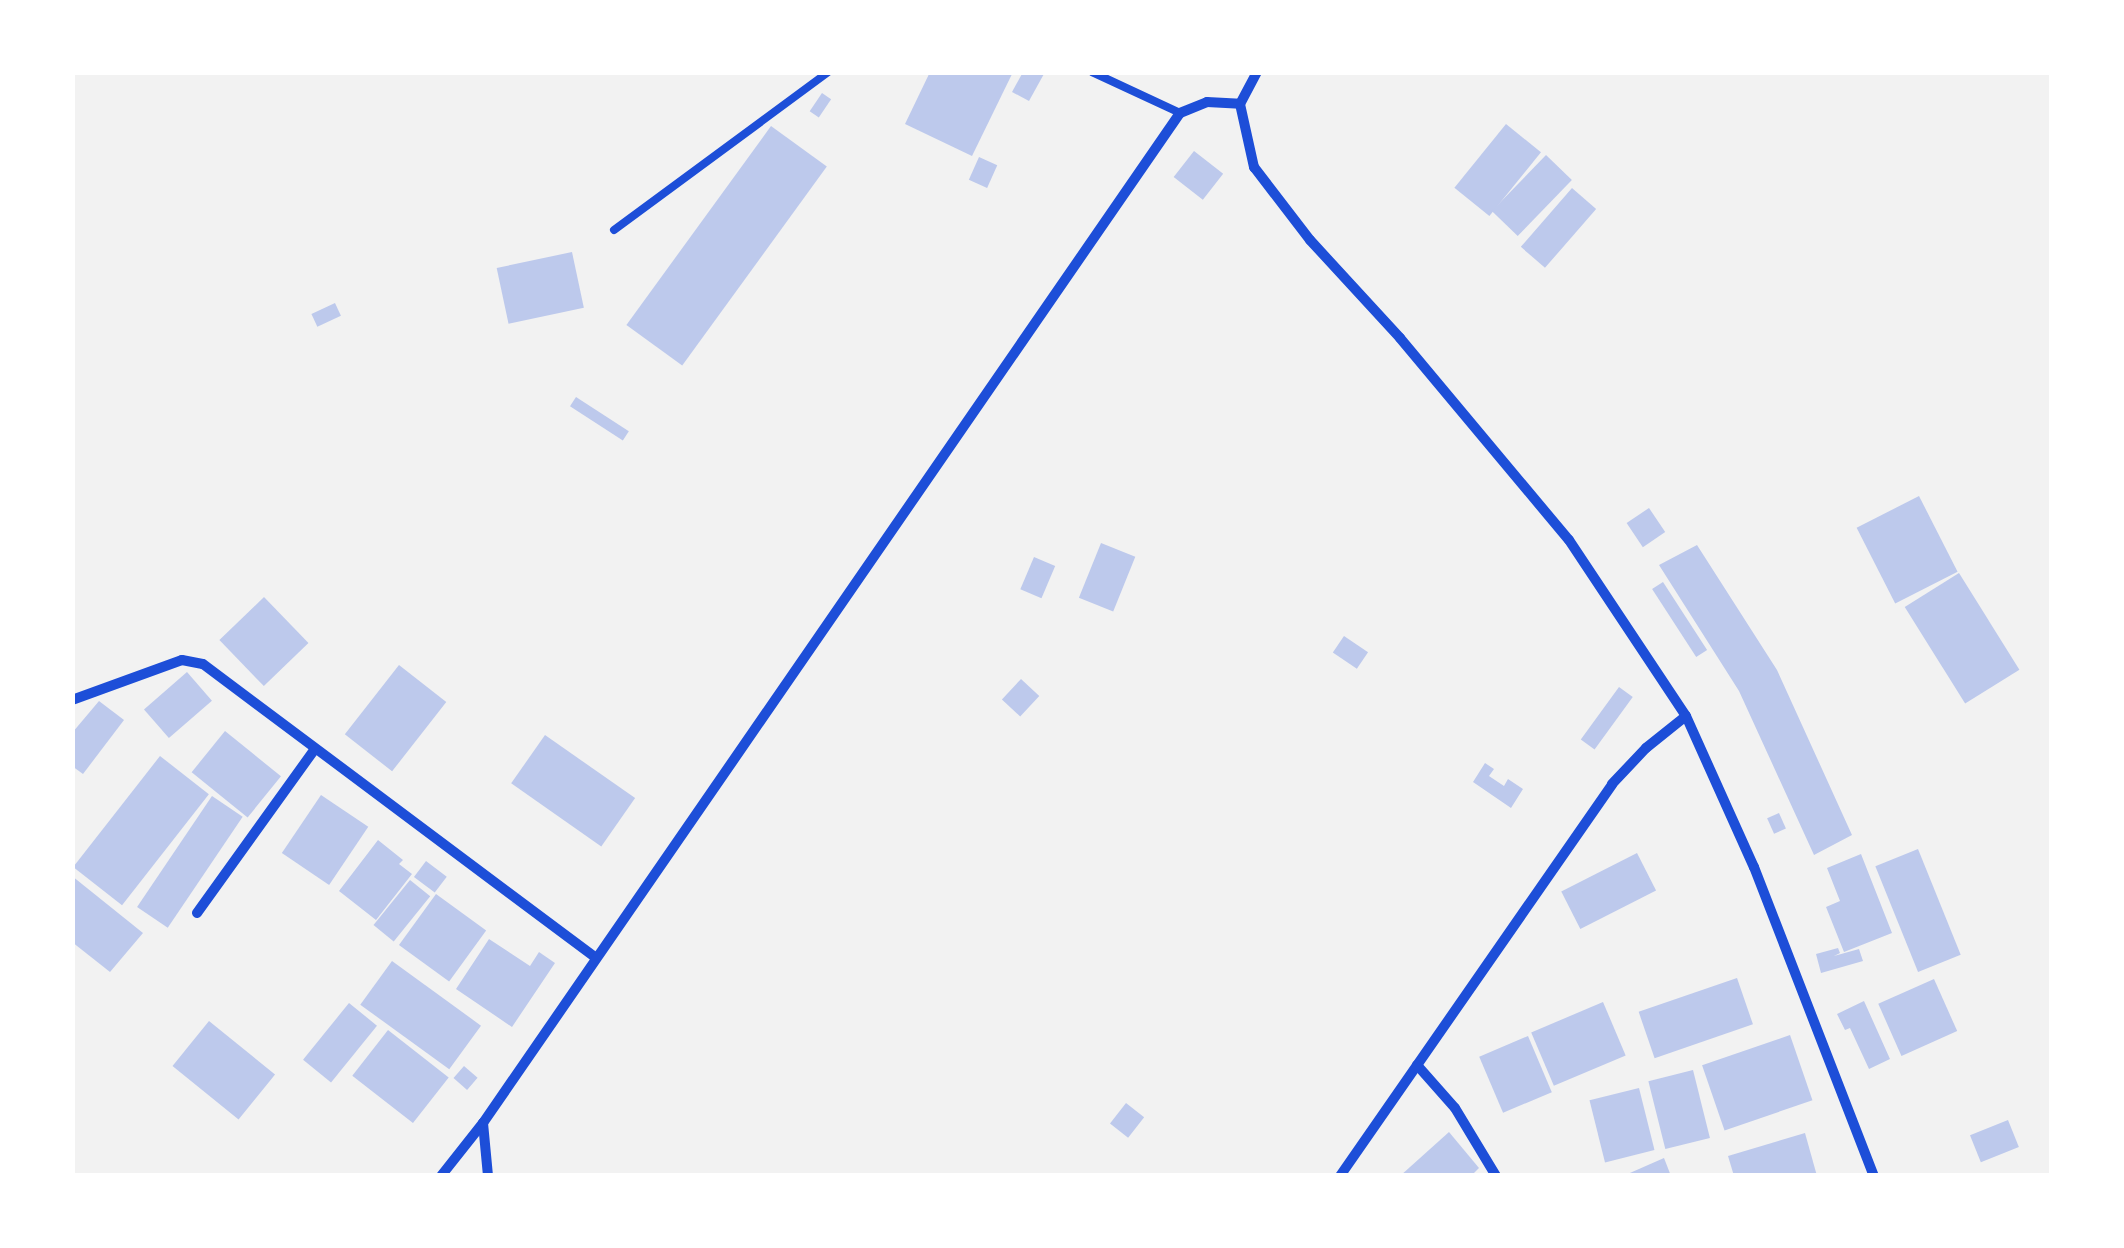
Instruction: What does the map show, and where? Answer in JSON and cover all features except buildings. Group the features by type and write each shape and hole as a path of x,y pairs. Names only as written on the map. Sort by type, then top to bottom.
{"street":[{"path":"1257,72 1240,104 1254,167 1310,240 1400,338 1569,540 1686,716 1754,866 1874,1176"},
{"path":"442,1176 483,1124 1180,113 1207,102 1240,104"},
{"path":"72,700 182,660 202,664 596,958"},
{"path":"1340,1176 1612,784 1646,748 1686,716"},
{"path":"197,914 315,749"},
{"path":"1417,1065 1456,1108 1496,1176"},
{"path":"483,1124 488,1176"}],"lane":[{"path":"614,230 828,72"},
{"path":"1092,72 1180,113"}]}
